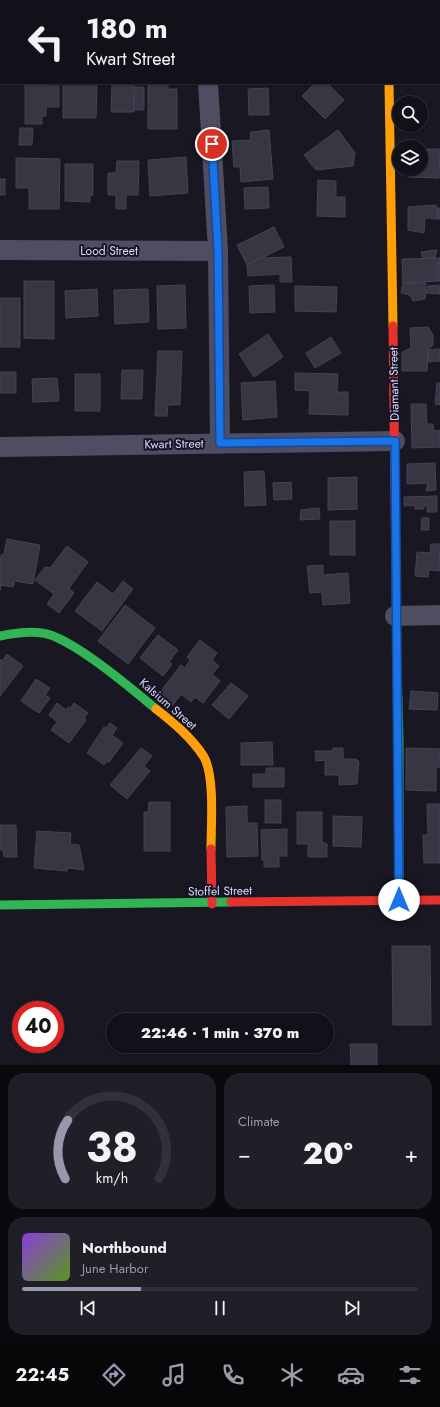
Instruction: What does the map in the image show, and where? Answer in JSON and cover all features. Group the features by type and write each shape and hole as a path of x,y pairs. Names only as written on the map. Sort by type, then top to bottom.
{"street":[{"path":"208,84 218,251 220,443"},
{"name":"Diamant Street","path":"389,84 395,441 395,616 399,741 399,900"},
{"name":"Lood Street","path":"0,250 218,251"},
{"name":"Kwart Street","path":"0,447 395,441"},
{"path":"395,616 440,615"},
{"name":"Kalsium Street","path":"0,636 18,632 44,633 73,646 131,688 183,731 194,743 204,758 210,777 212,904"},
{"name":"Stoffel Street","path":"0,905 212,904 440,900"}],"building":[{"path":"25,84 46,84 46,86 59,86 59,107 46,107 46,116 42,116 42,124 25,124"},
{"path":"112,84 134,84 134,112 111,112"},
{"path":"148,84 168,84 168,89 177,89 177,129 148,129"},
{"path":"314,84 328,84 344,100 325,119 302,96"},
{"path":"63,86 97,86 96,118 63,118"},
{"path":"135,87 144,87 144,110 134,110"},
{"path":"268,88 269,115 249,115 248,89"},
{"path":"20,128 33,128 32,145 19,145"},
{"path":"269,130 273,179 241,182 240,167 234,167 232,141 251,140 250,132"},
{"path":"338,130 355,153 353,166 316,170 304,155"},
{"path":"428,149 440,149 439,178 408,177 428,176"},
{"path":"186,157 188,193 150,196 148,160"},
{"path":"16,158 60,159 59,209 29,209 29,188 16,188"},
{"path":"117,161 139,161 138,195 126,195 126,209 116,209 116,195 108,195 108,173 116,173"},
{"path":"65,164 93,164 93,195 90,195 90,202 65,201"},
{"path":"0,179 5,179 5,195 0,195"},
{"path":"318,180 336,181 336,197 345,197 345,217 317,216"},
{"path":"268,187 269,208 245,209 244,188"},
{"path":"436,205 438,219 425,218 424,233 408,230 408,207"},
{"path":"437,208 440,208 440,219 438,219"},
{"path":"274,227 284,247 247,265 237,245"},
{"path":"437,250 435,258 423,258 421,252"},
{"path":"291,257 292,282 280,282 280,274 248,276 247,265 261,258"},
{"path":"440,258 437,281 403,283 402,259"},
{"path":"438,262 440,263 440,281 437,281"},
{"path":"24,281 54,281 54,339 24,338"},
{"path":"403,283 426,283 425,299 413,301 410,295 401,293"},
{"path":"185,285 186,328 158,329 157,286"},
{"path":"274,285 275,312 250,313 249,286"},
{"path":"440,285 440,294 426,293 428,286"},
{"path":"295,286 337,287 336,312 295,311"},
{"path":"97,289 98,316 66,318 65,291"},
{"path":"148,289 149,322 115,324 114,290"},
{"path":"0,298 20,298 20,347 0,347"},
{"path":"428,327 433,335 433,345 428,350 427,371 402,371 402,352 411,348 410,328"},
{"path":"268,334 283,357 254,377 239,354"},
{"path":"331,337 341,353 315,368 306,353"},
{"path":"440,349 440,361 428,362 428,350"},
{"path":"158,351 182,351 180,405 168,405 167,416 155,416"},
{"path":"122,370 143,370 142,399 121,399"},
{"path":"0,372 16,372 16,393 0,393"},
{"path":"295,373 338,374 337,392 348,392 348,415 309,414 310,391 295,390"},
{"path":"75,374 100,374 100,411 75,411"},
{"path":"57,378 59,401 33,402 32,379"},
{"path":"275,381 277,417 243,420 241,383"},
{"path":"437,383 440,383 440,405 435,404"},
{"path":"411,404 426,404 427,424 433,424 434,431 440,430 440,447 412,448"},
{"path":"435,463 436,490 426,491 428,483 407,484 407,464"},
{"path":"264,471 266,505 245,506 244,472"},
{"path":"357,477 357,509 328,510 328,478"},
{"path":"291,482 292,499 274,500 273,483"},
{"path":"437,496 437,512 427,512 427,503 423,509 415,509 415,505 404,506 404,497"},
{"path":"319,508 320,519 300,520 301,510"},
{"path":"422,518 429,518 429,530 421,530"},
{"path":"330,521 355,521 355,555 330,555"},
{"path":"7,539 40,545 33,584 15,581 13,587 1,585 0,590 0,562 1,555 4,554"},
{"path":"431,544 439,544 440,571 429,570 428,577 415,576 417,552 430,553"},
{"path":"67,546 88,562 69,588 74,593 59,613 47,604 54,594 35,580 45,567 50,568"},
{"path":"323,565 323,575 348,573 350,603 323,605 322,592 310,593 307,566"},
{"path":"123,581 133,589 102,631 75,611 97,582 113,594"},
{"path":"125,605 155,628 128,664 98,641"},
{"path":"158,635 178,650 169,662 172,664 163,676 140,658"},
{"path":"200,640 217,653 212,660 219,666 212,674 220,681 203,703 195,697 191,702 181,694 172,706 158,695 181,665 185,668 190,660 187,657"},
{"path":"7,654 23,666 0,696 0,659 2,661"},
{"path":"36,679 50,688 45,695 50,698 39,713 21,701"},
{"path":"231,683 248,696 229,719 212,705"},
{"path":"411,691 438,693 437,710 409,709"},
{"path":"57,703 66,710 68,707 70,709 74,703 88,713 84,718 86,720 69,743 51,730 57,722 49,715"},
{"path":"110,723 117,728 112,735 123,743 109,762 107,761 104,765 87,753 104,727 106,728"},
{"path":"272,742 273,765 241,765 241,743"},
{"path":"141,748 152,756 144,766 150,771 127,799 110,785"},
{"path":"333,748 343,748 343,759 356,759 359,762 357,784 339,785 339,775 325,775 325,760 316,761 315,751 333,751"},
{"path":"406,748 440,749 440,767 436,767 436,791 406,790"},
{"path":"266,768 284,768 284,787 253,787 253,774 266,774"},
{"path":"265,800 281,800 281,823 265,823"},
{"path":"149,802 170,802 170,851 144,851 144,812 148,812"},
{"path":"427,804 440,804 440,863 424,863 423,835 428,835"},
{"path":"247,806 247,823 257,823 258,856 227,857 226,807"},
{"path":"297,812 322,812 322,842 327,844 327,857 308,857 308,844 297,844"},
{"path":"333,816 362,817 361,847 333,846"},
{"path":"0,825 16,825 17,857 4,857 3,850 0,850"},
{"path":"287,829 287,856 279,856 279,867 264,867 264,860 262,860 261,830"},
{"path":"37,831 71,833 70,844 79,845 84,870 67,868 67,871 34,868"},
{"path":"392,946 430,946 431,1025 393,1025"},
{"path":"350,1044 377,1044 377,1065 351,1065"}],"traffic: fast":[{"path":"0,636 32,632 54,636 68,643 101,665 156,709"},
{"path":"397,664 399,741 399,900"},
{"path":"0,905 231,902"}],"traffic: slow":[{"path":"389,84 393,326"},
{"path":"156,709 176,725 204,757 210,777 212,802 211,849"}],"traffic: jam":[{"path":"393,326 397,664"},
{"path":"211,849 212,904"},
{"path":"231,902 440,900"}],"route":[{"path":"212,144 218,251 220,443 395,441 395,616 399,741 399,900"}]}
